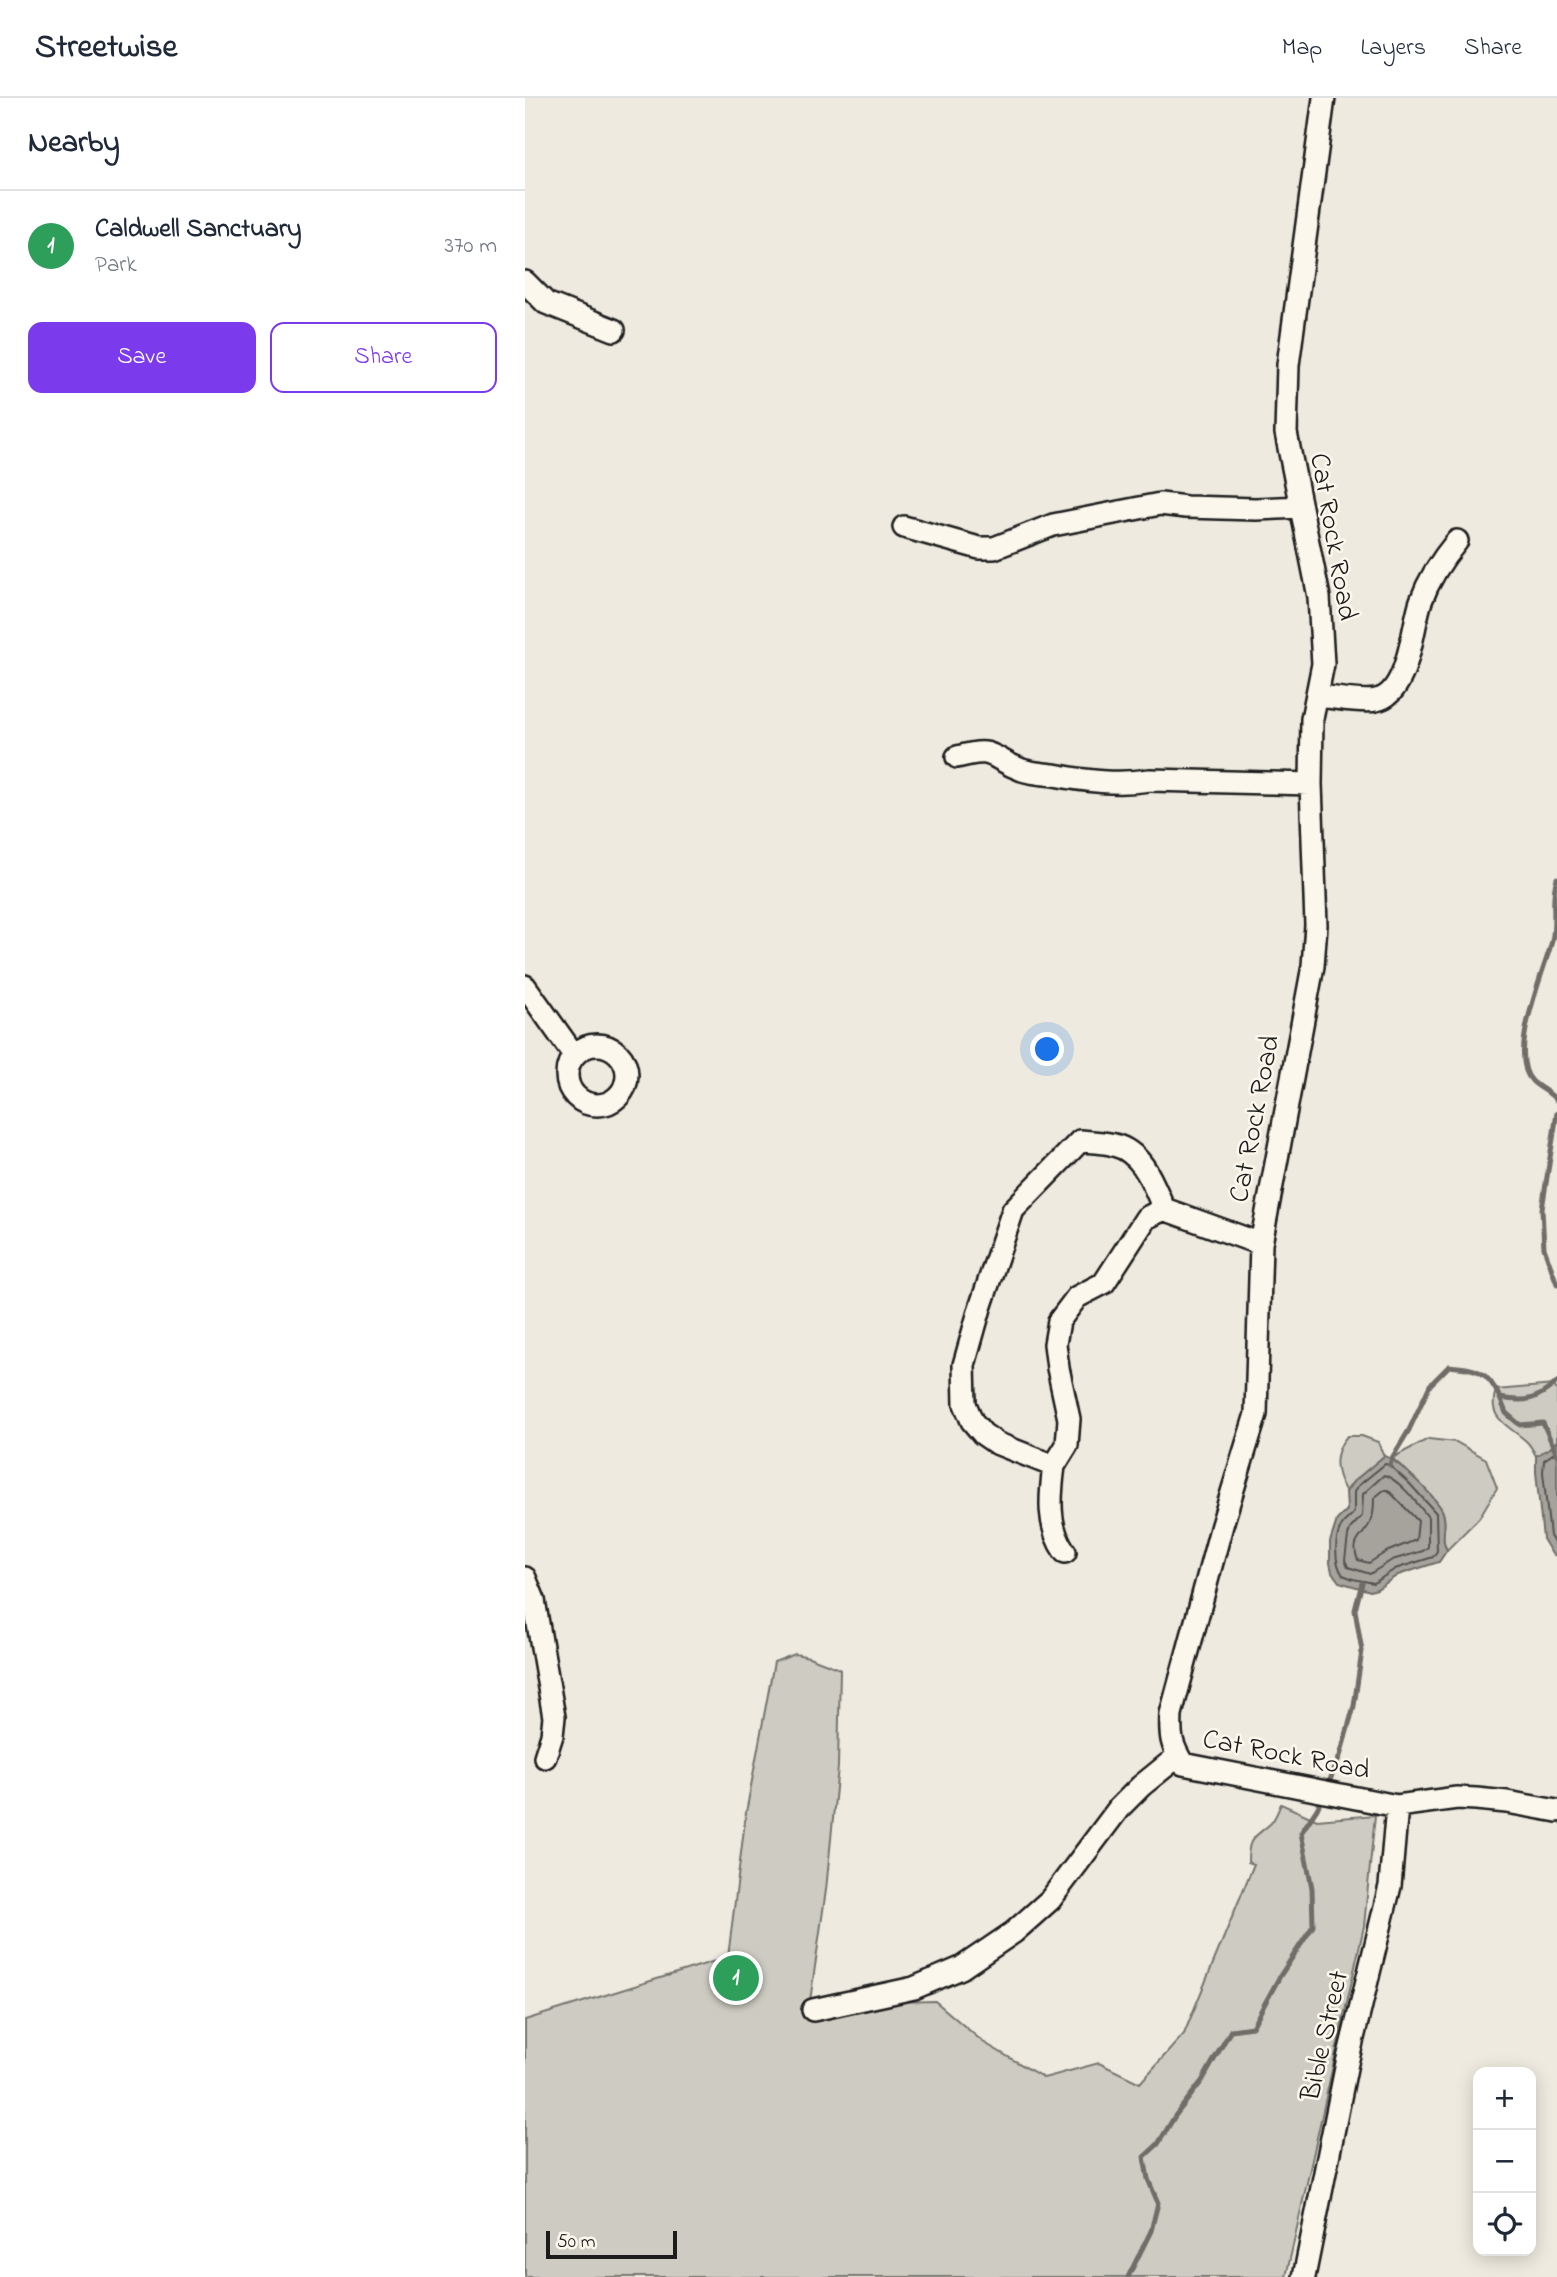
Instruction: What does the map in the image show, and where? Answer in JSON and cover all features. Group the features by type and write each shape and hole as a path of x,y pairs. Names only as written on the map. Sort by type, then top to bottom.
{"street":[{"name":"Cat Rock Road","path":"1324,98 1288,365 1286,433 1319,597 1323,664 1313,719 1311,784 1316,925 1313,967 1261,1244 1256,1414 1222,1525 1171,1714 1170,1732 1173,1747 1183,1764 1314,1791 1397,1806 1457,1798 1483,1799 1557,1811"},
{"path":"525,282 546,303 614,330"},
{"path":"904,527 979,548 994,548 1053,525 1160,504 1256,509 1300,507"},
{"path":"1317,696 1377,701 1390,694 1400,682 1421,601 1440,562 1457,541"},
{"path":"957,757 977,751 991,753 1022,770 1092,782 1133,783 1150,780 1311,784"},
{"path":"525,986 574,1055"},
{"path":"1054,1466 996,1443 982,1434 972,1421 965,1404 966,1354 1013,1210 1080,1141 1114,1145 1131,1152 1143,1165 1164,1209 1261,1244"},
{"path":"1065,1552 1058,1541 1051,1508 1054,1466 1067,1445 1069,1419 1055,1344 1059,1321 1077,1297 1104,1283 1146,1218 1164,1209"},
{"path":"525,1578 534,1600 554,1717 545,1757"},
{"path":"813,2010 914,1988 961,1968 1014,1932 1050,1900 1119,1808 1178,1756"},
{"name":"Bible Street","path":"1304,2277 1347,2063 1390,1886 1397,1806"}],"shaded area":[{"path":"1554,1385 1557,1391 1557,1441 1536,1456 1527,1442 1497,1415 1494,1408 1496,1390"},
{"path":"1347,1436 1362,1436 1378,1442 1384,1456 1353,1482 1346,1492 1336,1463 1339,1450"},
{"path":"1428,1439 1456,1442 1486,1459 1497,1488 1479,1518 1447,1550 1443,1512 1434,1498 1392,1458"},
{"path":"795,1654 840,1669 838,1767 826,1890 810,2001 935,2001 983,2042 1044,2078 1099,2063 1140,2083 1184,2034 1254,1864 1248,1862 1250,1843 1272,1822 1281,1804 1317,1820 1375,1815 1364,1926 1286,2277 525,2277 525,2020 728,1957 746,1813 774,1662"}],"water":[{"path":"1557,1441 1557,1556 1552,1554 1543,1539 1536,1456"},
{"path":"1384,1456 1407,1472 1440,1507 1444,1518 1444,1541 1447,1550 1439,1562 1398,1575 1370,1591 1339,1582 1332,1572 1330,1542 1337,1520 1347,1510 1346,1492 1353,1482"}],"waterway":[{"path":"1557,878 1552,941 1530,1013 1523,1053 1525,1069 1532,1081 1557,1101"},
{"path":"1557,1113 1542,1209 1544,1248 1557,1284"},
{"path":"1390,1465 1430,1385 1449,1366 1467,1368 1486,1376 1500,1398 1531,1399 1557,1382"},
{"path":"1500,1398 1506,1413 1520,1425 1543,1423 1557,1455"},
{"path":"1327,1787 1340,1756 1354,1706 1362,1651 1355,1610 1362,1583"},
{"path":"1128,2277 1151,2231 1158,2203 1148,2179 1144,2157 1158,2144 1202,2081 1231,2030 1252,2027 1280,1976 1313,1926 1312,1888 1301,1833 1323,1796"}],"place":[{"name":"Caldwell Sanctuary","path":"736,1978"}]}
